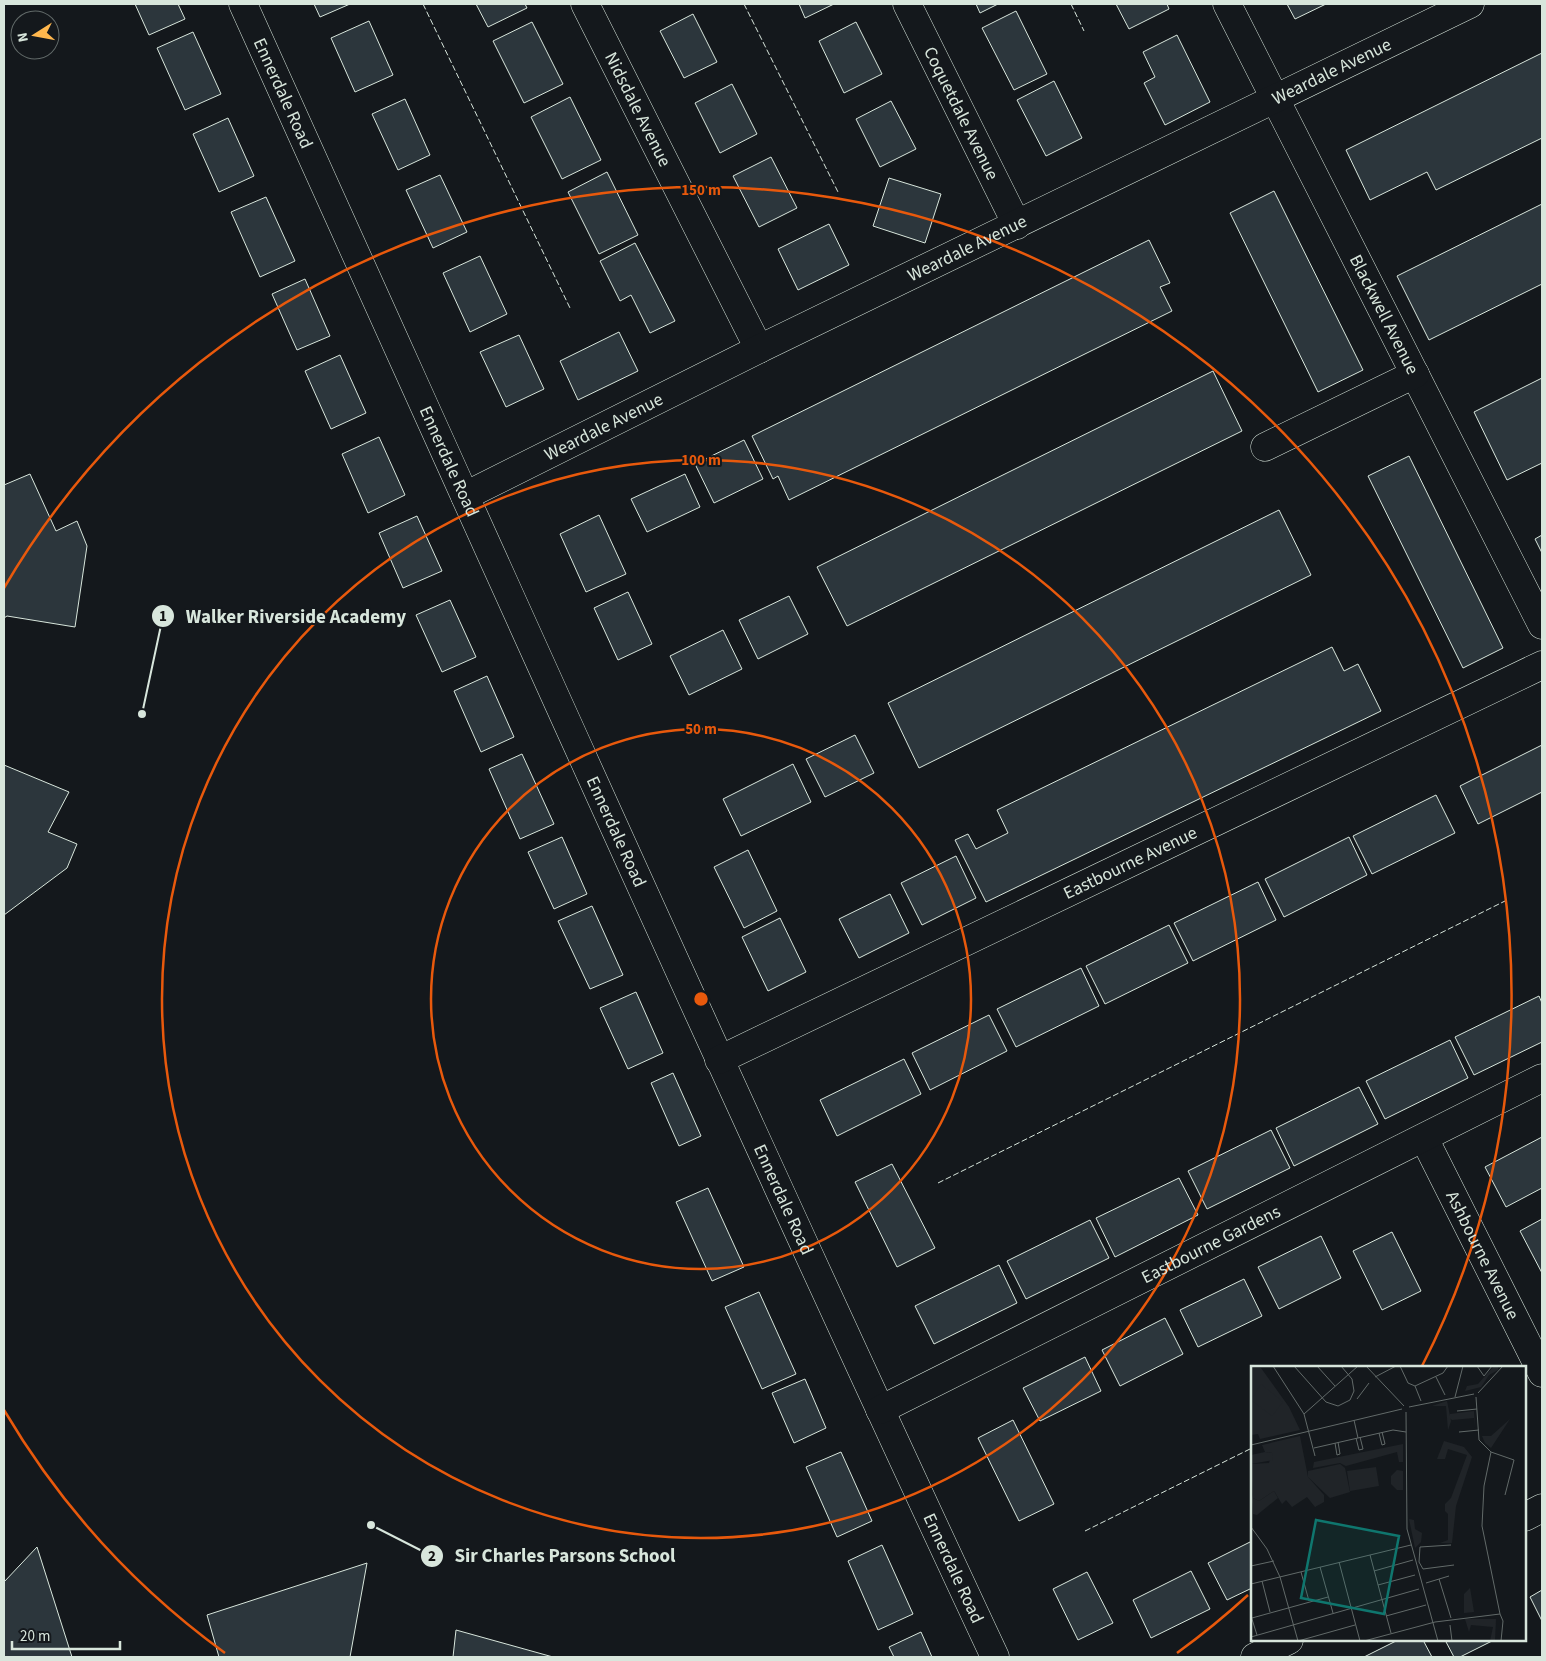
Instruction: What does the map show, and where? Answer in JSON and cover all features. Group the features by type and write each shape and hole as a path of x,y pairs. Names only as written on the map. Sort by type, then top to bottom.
{"street":[{"name":"Ennerdale Road","path":"243,4 720,1060 995,1657"},
{"name":"Nidsdale Avenue","path":"585,4 759,349"},
{"name":"Coquetdale Avenue","path":"907,4 1017,225"},
{"name":"Blackwell Avenue","path":"1226,4 1542,625"},
{"name":"Weardale Avenue","path":"466,496 759,349 1470,4"},
{"path":"1265,447 1415,374"},
{"name":"Eastbourne Avenue","path":"720,1060 1542,665"},
{"name":"Eastbourne Gardens","path":"880,1410 1542,1078"},
{"name":"Ashbourne Avenue","path":"1424,1138 1542,1373"},
{"path":"1526,1516 1542,1508"},
{"path":"1255,1657 1287,1641"}],"building":[{"path":"135,4 178,4 185,19 149,35"},
{"path":"314,4 350,4 320,17"},
{"path":"476,4 525,4 527,8 488,27"},
{"path":"799,4 834,4 805,18"},
{"path":"976,4 998,4 980,13"},
{"path":"1116,4 1167,4 1169,9 1129,29"},
{"path":"1287,4 1326,4 1295,19"},
{"path":"1016,11 1047,74 1014,90 982,28"},
{"path":"693,14 717,62 684,78 660,31"},
{"path":"369,21 393,75 355,92 331,38"},
{"path":"532,22 563,84 524,103 493,41"},
{"path":"856,22 882,74 844,93 819,41"},
{"path":"193,32 221,94 185,110 157,48"},
{"path":"1177,35 1210,102 1165,125 1144,83 1155,77 1143,52"},
{"path":"1542,53 1542,138 1436,190 1427,172 1370,200 1346,150"},
{"path":"1054,81 1082,138 1046,156 1017,100"},
{"path":"732,84 757,134 720,153 695,103"},
{"path":"570,97 601,160 562,179 531,117"},
{"path":"405,99 430,155 398,170 372,114"},
{"path":"891,101 916,149 880,167 856,119"},
{"path":"228,118 254,176 219,192 193,134"},
{"path":"771,157 797,208 759,227 733,176"},
{"path":"607,172 638,235 599,254 568,192"},
{"path":"440,175 467,232 433,248 406,190"},
{"path":"889,178 941,194 925,243 873,226"},
{"path":"1274,191 1363,370 1318,392 1230,213"},
{"path":"266,197 295,261 260,277 231,212"},
{"path":"1542,204 1542,284 1429,340 1397,276"},
{"path":"829,224 849,265 798,290 778,249"},
{"path":"1149,240 1170,283 1160,287 1172,311 789,500 778,476 773,479 752,436"},
{"path":"635,243 675,321 650,333 631,295 620,301 600,261"},
{"path":"480,256 507,314 470,332 443,273"},
{"path":"305,279 330,336 297,350 272,294"},
{"path":"619,332 638,371 578,400 560,361"},
{"path":"519,335 544,389 506,407 480,352"},
{"path":"340,355 366,413 331,429 305,371"},
{"path":"1213,371 1242,431 847,626 817,567"},
{"path":"1542,378 1542,463 1507,480 1474,412"},
{"path":"379,437 405,495 368,513 342,454"},
{"path":"744,440 763,479 714,503 695,464"},
{"path":"1409,456 1503,648 1463,668 1368,476"},
{"path":"30,474 56,531 77,521 87,546 75,627 7,616 4,618 4,485"},
{"path":"685,474 700,507 647,532 631,499"},
{"path":"1279,510 1311,575 919,768 888,703"},
{"path":"599,515 626,574 586,592 560,534"},
{"path":"417,516 442,571 403,588 379,533"},
{"path":"1542,535 1542,553 1535,539"},
{"path":"628,592 652,644 618,660 594,608"},
{"path":"789,596 808,634 758,659 739,620"},
{"path":"450,600 476,657 442,672 416,615"},
{"path":"723,630 742,669 689,695 670,656"},
{"path":"1332,647 1344,671 1358,664 1381,711 986,902 955,840 968,834 976,849 1008,833 997,810"},
{"path":"487,676 514,737 481,752 454,691"},
{"path":"855,735 874,773 825,797 806,759"},
{"path":"1542,745 1542,792 1478,824 1460,786"},
{"path":"522,754 554,824 520,839 489,769"},
{"path":"793,764 811,802 741,836 723,799"},
{"path":"4,765 69,792 48,832 77,844 67,868 4,915"},
{"path":"1436,795 1455,833 1372,874 1353,836"},
{"path":"562,837 587,894 554,909 528,852"},
{"path":"1349,837 1367,875 1284,917 1265,879"},
{"path":"748,850 777,911 744,928 714,867"},
{"path":"956,856 976,898 922,925 901,883"},
{"path":"1258,882 1276,920 1193,961 1174,923"},
{"path":"890,894 909,933 859,958 839,919"},
{"path":"592,906 623,975 590,989 558,921"},
{"path":"780,918 806,972 768,991 742,937"},
{"path":"1169,925 1188,963 1105,1004 1086,966"},
{"path":"1081,968 1099,1006 1016,1047 997,1009"},
{"path":"636,992 663,1053 628,1069 600,1008"},
{"path":"1539,996 1542,1003 1542,1042 1474,1075 1455,1037"},
{"path":"989,1015 1007,1051 930,1090 912,1053"},
{"path":"1450,1040 1468,1078 1385,1119 1366,1081"},
{"path":"904,1059 921,1094 837,1136 820,1100"},
{"path":"673,1073 701,1136 679,1146 651,1083"},
{"path":"1359,1087 1378,1124 1294,1166 1276,1128"},
{"path":"1271,1130 1290,1168 1207,1209 1188,1171"},
{"path":"1542,1137 1542,1188 1506,1207 1485,1167"},
{"path":"892,1164 935,1248 897,1267 855,1182"},
{"path":"1179,1178 1198,1215 1115,1257 1096,1218"},
{"path":"708,1188 744,1267 712,1281 676,1202"},
{"path":"1542,1219 1542,1273 1520,1231"},
{"path":"1090,1220 1109,1258 1026,1299 1007,1261"},
{"path":"1392,1232 1421,1291 1382,1310 1353,1251"},
{"path":"1321,1236 1341,1278 1279,1309 1258,1267"},
{"path":"999,1265 1017,1303 934,1344 915,1306"},
{"path":"1244,1279 1262,1316 1198,1347 1180,1310"},
{"path":"759,1292 796,1374 762,1389 725,1307"},
{"path":"1165,1318 1183,1354 1120,1386 1102,1350"},
{"path":"1085,1357 1101,1391 1040,1421 1023,1388"},
{"path":"805,1379 826,1428 794,1443 772,1393"},
{"path":"1013,1420 1054,1504 1019,1521 978,1438"},
{"path":"841,1452 872,1521 837,1537 806,1467"},
{"path":"1251,1542 1251,1588 1227,1600 1208,1563"},
{"path":"882,1545 913,1614 878,1630 848,1561"},
{"path":"37,1547 72,1657 4,1657 4,1582"},
{"path":"367,1563 350,1657 219,1657 207,1615"},
{"path":"1191,1571 1210,1609 1151,1638 1133,1600"},
{"path":"1087,1572 1113,1623 1078,1640 1053,1589"},
{"path":"1542,1590 1542,1621 1530,1597"},
{"path":"456,1630 553,1657 453,1657"},
{"path":"921,1632 932,1657 894,1657 889,1647"},
{"path":"1396,1641 1424,1641 1432,1657 1364,1657"},
{"path":"1446,1641 1492,1641 1460,1657 1454,1657"}],"fence":[{"path":"423,4 570,308"},
{"path":"744,4 839,194"},
{"path":"1071,4 1084,31"},
{"path":"938,1183 1507,900"},
{"path":"1085,1531 1251,1448"}],"place":[{"name":"Walker Riverside Academy","path":"142,714"},
{"name":"Sir Charles Parsons School","path":"371,1525"}]}
